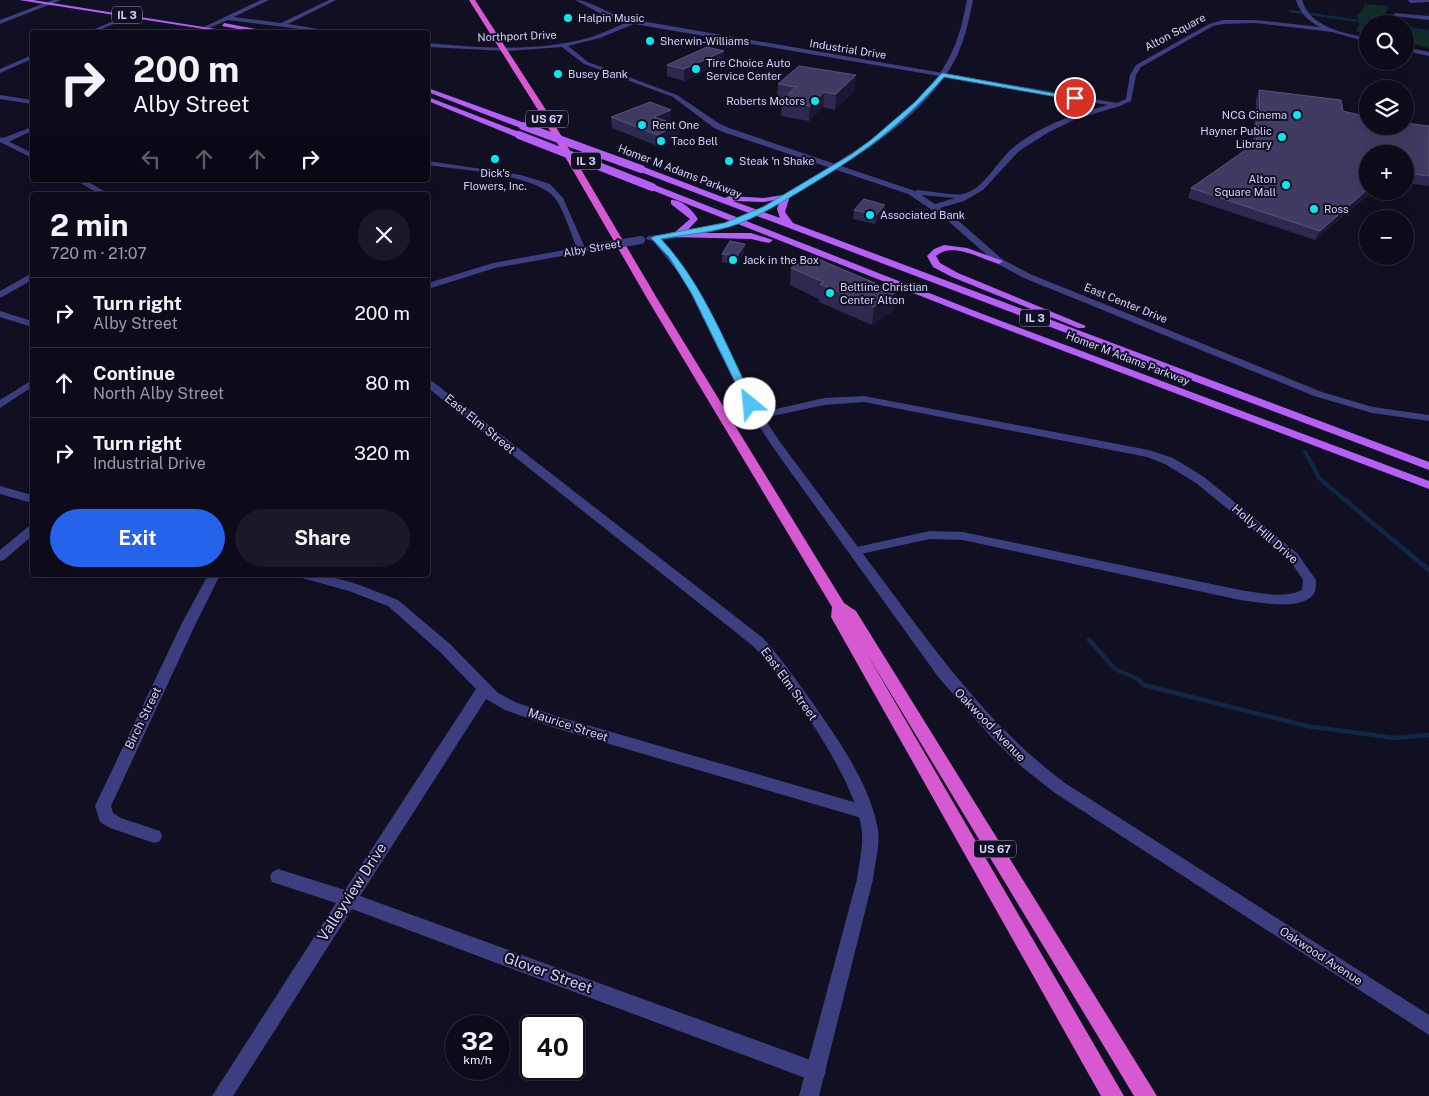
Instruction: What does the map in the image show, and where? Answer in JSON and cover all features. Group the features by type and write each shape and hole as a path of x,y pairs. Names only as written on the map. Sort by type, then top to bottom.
{"highway":[{"name":"US 67","path":"472,0 542,110 653,300 839,607 851,615 1146,1096"},
{"name":"US 67","path":"839,607 838,617 1112,1096"}],"main road":[{"name":"IL 3","path":"22,0 220,30"},
{"name":"IL 3","path":"56,0 216,23 250,30"},
{"name":"Homer M Adams Parkway","path":"430,91 1429,466"},
{"name":"Homer M Adams Parkway","path":"430,101 737,221 1429,485"},
{"path":"623,175 682,205 690,212 694,219 677,235"},
{"path":"708,194 736,199 764,200 786,196"},
{"path":"786,196 780,207 782,217 791,226"},
{"path":"677,235 751,236 818,252"},
{"path":"999,261 952,248 938,249 931,256 936,265 955,275 1429,466"}],"street":[{"path":"0,22 56,0"},
{"path":"202,30 266,0"},
{"path":"273,30 333,0"},
{"name":"Industrial Drive","path":"578,0 609,16 633,22 1118,106"},
{"name":"Alby Street","path":"430,285 493,266 708,229 757,213 874,141 902,118 942,75 964,34 970,0"},
{"path":"1299,0 1301,10 1310,19 1337,31 1359,37"},
{"path":"1410,0 1429,0"},
{"path":"1414,17 1429,18"},
{"path":"228,18 317,30"},
{"path":"1280,25 1297,24 1310,19"},
{"name":"Alton Square","path":"1118,106 1130,98 1133,75 1138,66 1211,25 1233,21 1337,31"},
{"name":"Northport Drive","path":"430,45 502,48 563,45 595,37 633,22"},
{"path":"96,30 113,23"},
{"name":"East Center Drive","path":"563,45 586,63 675,96 717,126 726,130 902,188 923,198 999,261 1037,280 1318,394 1372,410 1429,418"},
{"path":"1414,50 1429,54"},
{"path":"0,70 30,58"},
{"path":"1062,96 1078,106 1078,115"},
{"path":"0,97 30,102"},
{"path":"935,207 968,196 980,188 1004,161 1022,145 1054,126 1078,115 1118,106"},
{"path":"2,140 30,130"},
{"path":"2,140 30,155"},
{"path":"430,163 521,177 547,186 559,198 582,250"},
{"path":"83,182 101,192"},
{"path":"902,188 934,195 968,196"},
{"name":"Oakwood Avenue","path":"648,239 672,256 696,294 734,374 758,416 797,473 971,708 1036,771 1429,1026"},
{"path":"0,294 30,277"},
{"path":"0,314 30,323"},
{"path":"0,405 30,383"},
{"name":"East Elm Street","path":"430,388 758,642 772,657 840,755 865,812 870,828 870,846 865,879 810,1096"},
{"name":"Holly Hill Drive","path":"758,416 842,399 864,400 1149,454 1183,468 1235,507 1293,556 1308,574 1310,585 1308,593 1300,598 1275,600 1231,593 998,542 943,534 899,540 856,551"},
{"path":"0,490 30,498"},
{"path":"0,557 30,532"},
{"name":"Birch Street","path":"154,836 116,823 106,817 103,806 189,623 213,577"},
{"name":"Maurice Street","path":"314,577 352,587 393,603 445,648 493,697 510,706 555,722 865,812"},
{"name":"Valleyview Drive","path":"222,1096 347,899 484,689"},
{"name":"Glover Street","path":"278,876 347,899 816,1072"}],"green space":[{"path":"1365,4 1389,6 1385,15 1359,15 1359,24 1357,15 1363,10"},
{"path":"1414,28 1429,30 1429,48 1414,44"}],"building":[{"path":"707,47 724,51 684,69 667,65"},
{"path":"799,66 856,75 836,94 824,92 810,106 782,100 796,87 778,84"},
{"name":"Alton Square Mall","path":"1259,90 1341,100 1343,111 1359,115 1359,135 1414,135 1414,124 1429,126 1429,176 1414,174 1414,145 1359,145 1359,197 1320,231 1191,188 1257,142 1256,119 1260,119"},
{"path":"650,102 671,110 654,117 678,125 657,135 611,117"},
{"path":"864,199 885,205 876,215 854,210"},
{"path":"730,241 745,244 737,256 722,254"},
{"path":"811,256 896,292 874,307 820,284 824,282 791,268"}],"waterway":[{"path":"1290,11 1359,21"},
{"path":"1414,30 1429,32"},
{"path":"1305,452 1320,479 1339,495"},
{"path":"1338,494 1429,570"},
{"path":"1089,640 1115,669 1138,679 1144,685 1307,726 1395,738 1429,735"}],"place":[{"name":"Halpin Music","path":"568,18"},
{"name":"Sherwin-Williams","path":"650,41"},
{"name":"Tire Choice Auto Service Center","path":"696,69"},
{"name":"Busey Bank","path":"558,74"},
{"name":"Roberts Motors","path":"815,101"},
{"name":"NCG Cinema","path":"1297,115"},
{"name":"Rent One","path":"642,125"},
{"name":"Hayner Public Library","path":"1282,137"},
{"name":"Taco Bell","path":"661,141"},
{"name":"Dick's Flowers, Inc.","path":"495,159"},
{"name":"Steak 'n Shake","path":"729,161"},
{"name":"Alton Square Mall","path":"1286,185"},
{"name":"Ross","path":"1314,209"},
{"name":"Associated Bank","path":"870,215"},
{"name":"Jack in the Box","path":"733,260"},
{"name":"Beltline Christian Center Alton","path":"830,293"}],"route":[{"path":"750,404 696,294 672,256 655,238 686,234 726,225 766,209 874,141 918,103 942,75 1075,98"}]}
